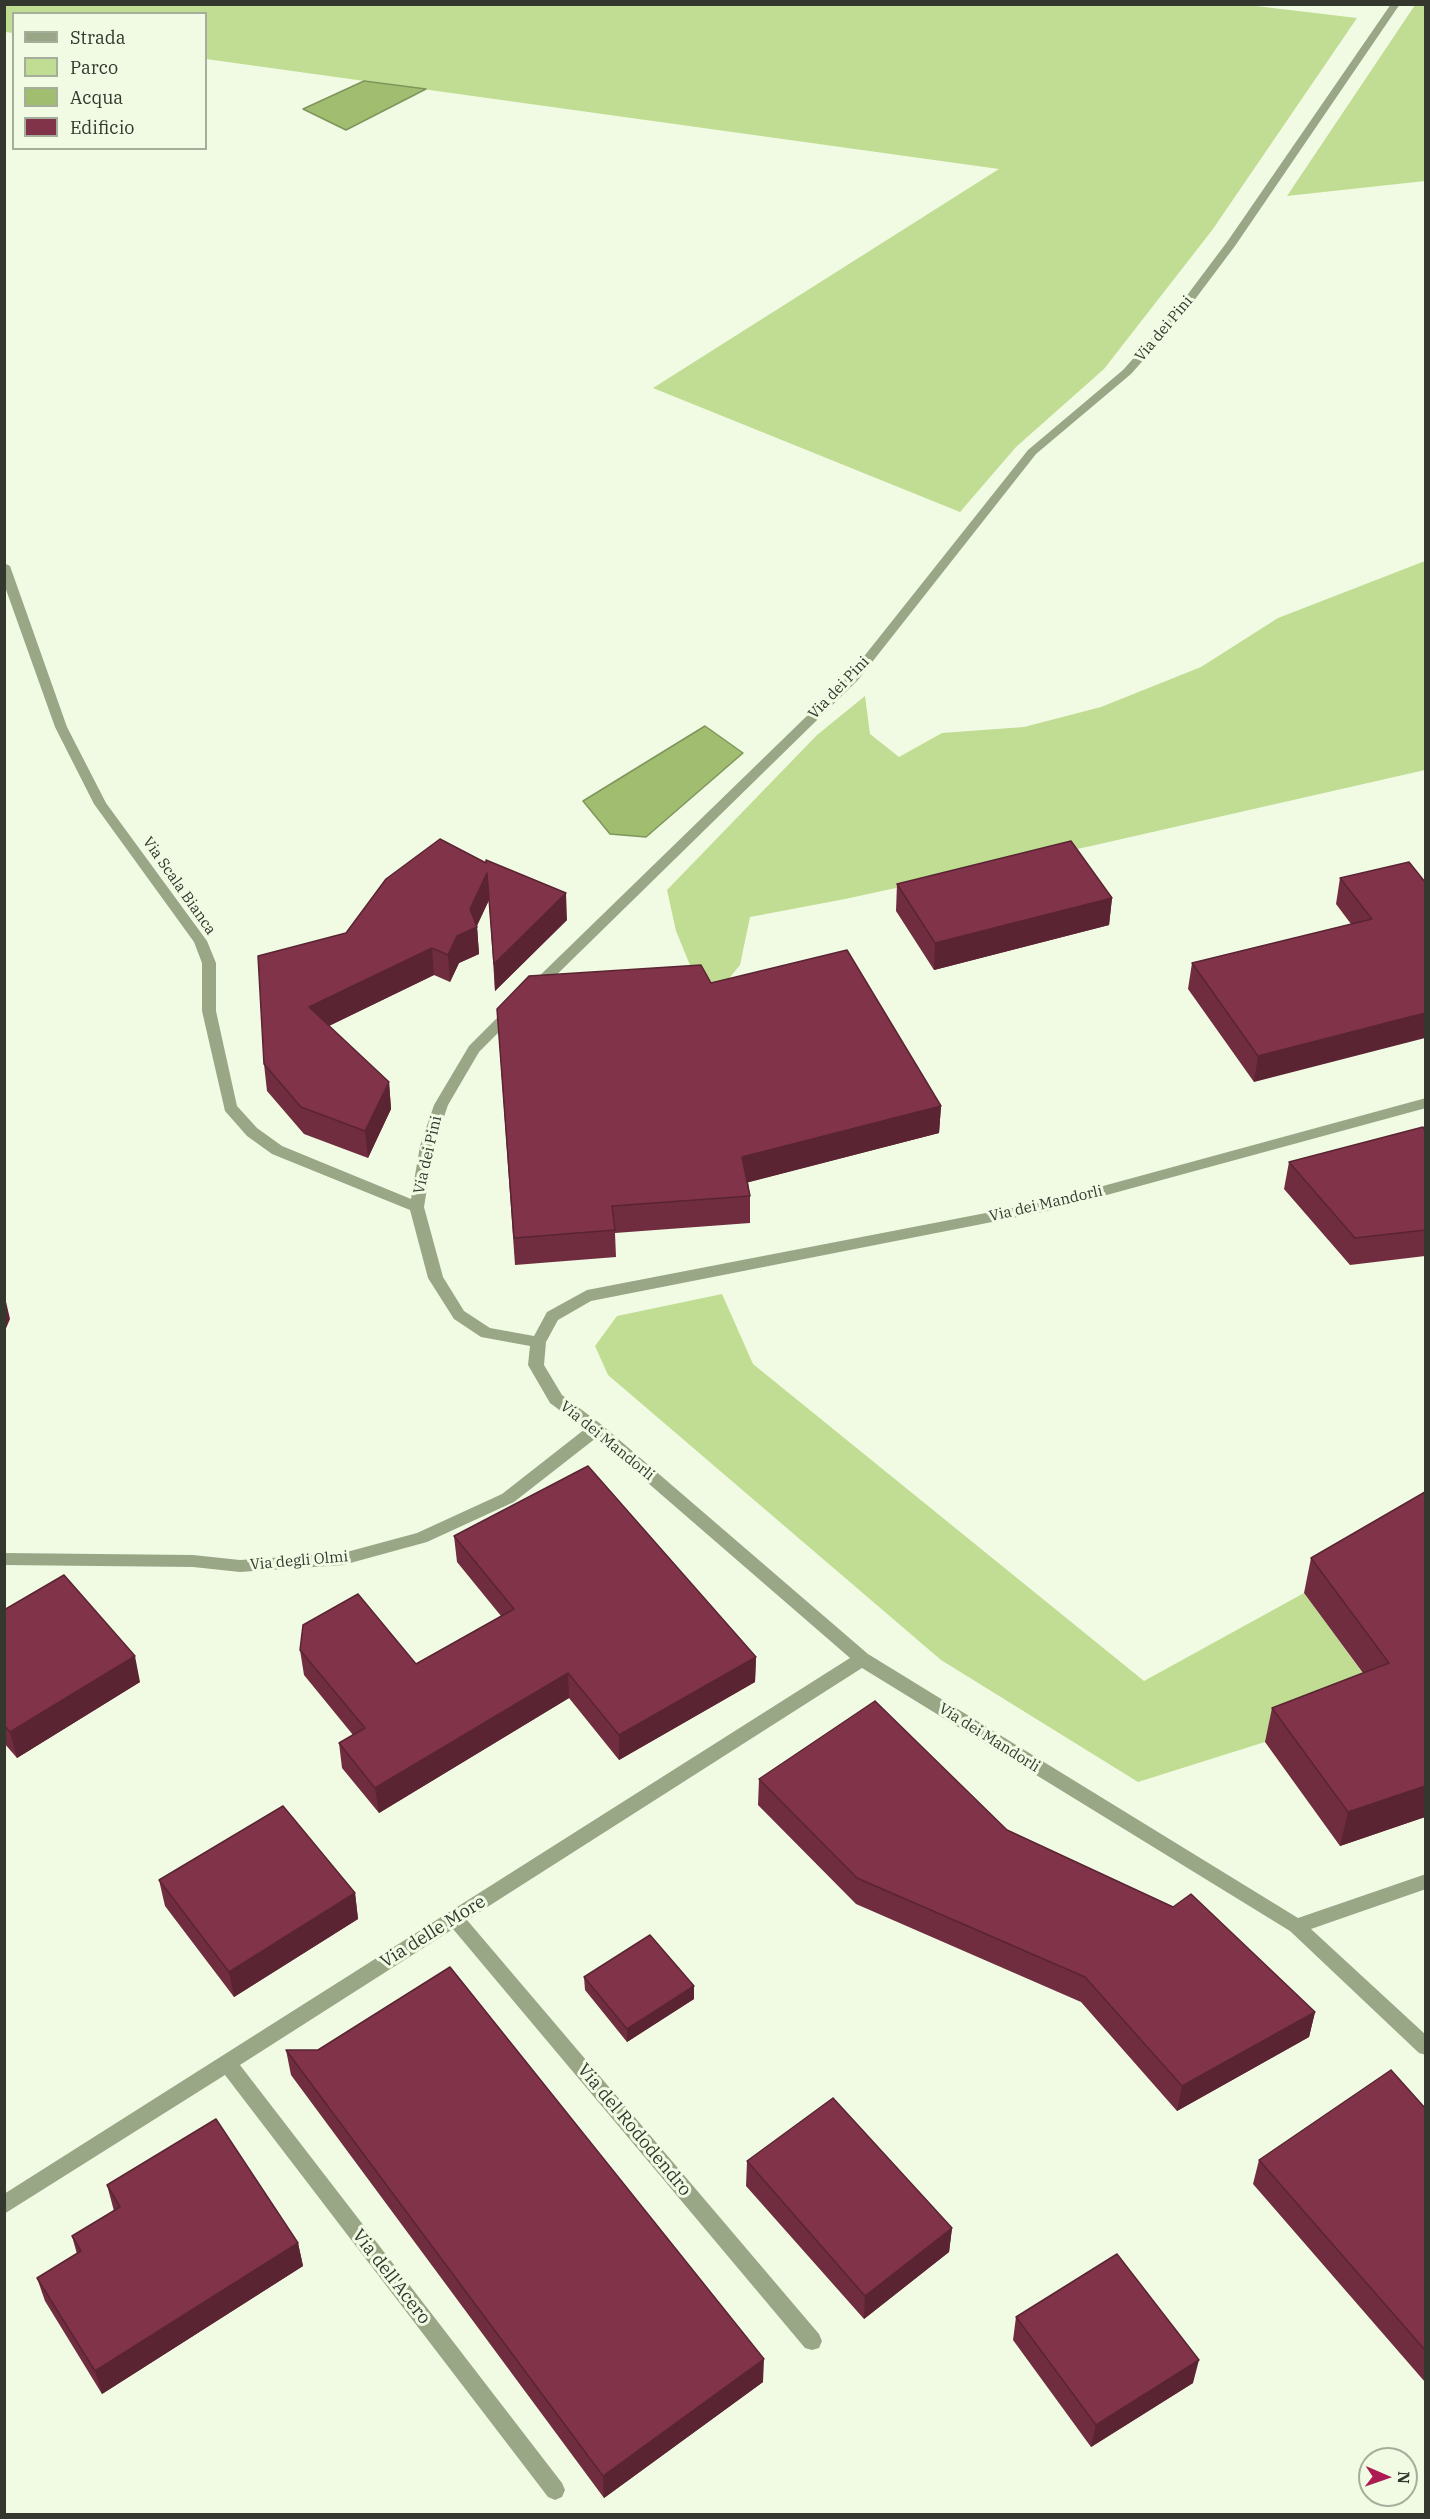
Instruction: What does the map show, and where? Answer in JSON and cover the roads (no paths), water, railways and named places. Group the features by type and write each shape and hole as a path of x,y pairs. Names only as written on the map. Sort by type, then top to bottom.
{"street":[{"name":"Via dei Pini","path":"538,1342 486,1333 459,1315 436,1278 417,1207 427,1146 441,1105 474,1049 613,909 854,676 1032,452 1127,372 1177,316 1231,244 1396,4"},
{"name":"Via Scala Bianca","path":"4,566 61,727 100,804 200,941 209,963 209,1011 230,1108 252,1132 277,1150 417,1207"},
{"name":"Via dei Mandorli","path":"1425,1103 1048,1206 587,1296 552,1316 538,1342 536,1365 556,1399 596,1429 862,1659 1296,1926 1425,2047"},
{"name":"Via degli Olmi","path":"4,1559 11,1561 194,1561 240,1566 343,1559 421,1538 508,1498 596,1429"},
{"name":"Via delle More","path":"4,2205 862,1659"},
{"path":"1296,1926 1425,1881"},
{"name":"Via del Rododendro","path":"455,1919 812,2342"},
{"name":"Via dell'Acero","path":"227,2063 555,2490"}],"water":[{"path":"364,81 426,89 346,130 303,109"},
{"path":"705,726 743,753 646,837 610,834 583,801"}]}
